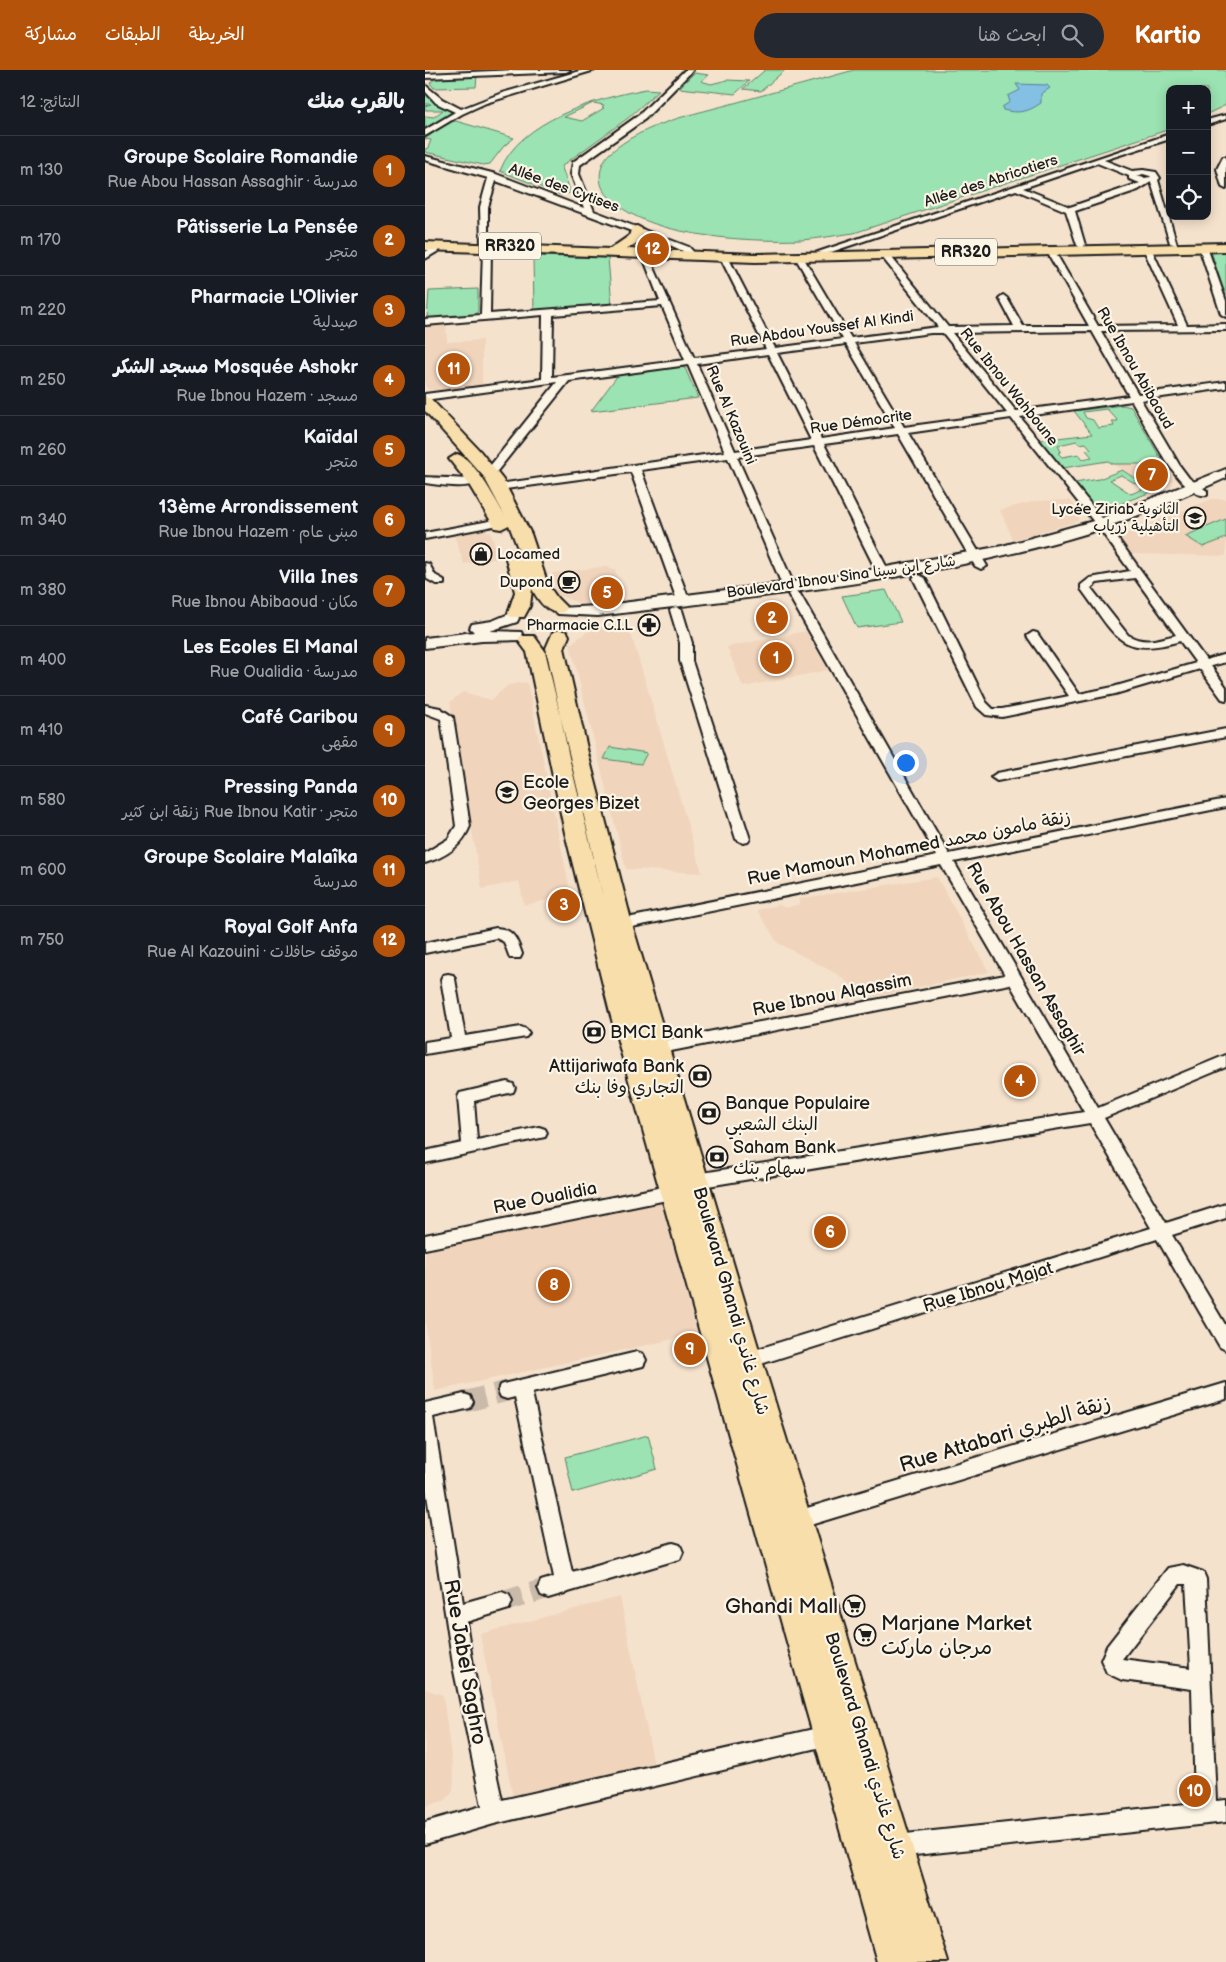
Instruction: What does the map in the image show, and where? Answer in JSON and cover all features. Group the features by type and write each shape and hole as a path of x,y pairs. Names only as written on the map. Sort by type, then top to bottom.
{"main road":[{"path":"616,252 633,240 637,230"},
{"name":"RR320","path":"425,242 485,247"},
{"name":"RR320","path":"616,252 650,255 1226,242"},
{"name":"RR320","path":"425,246 692,254 724,258 1226,247"},
{"path":"425,402 488,480 523,537 543,594 563,621"},
{"path":"425,422 488,480 501,522 516,558 523,589 523,604 518,627"},
{"name":"Boulevard Ibnou Sina شارع ابن سينا","path":"792,590 884,574 978,562 1053,549 1105,530 1198,490 1226,474"},
{"name":"Boulevard Ibnou Sina شارع ابن سينا","path":"1198,490 1226,484"},
{"name":"Boulevard Ibnou Sina شارع ابن سينا","path":"563,621 601,620 679,605 792,590 919,578 978,562"},
{"path":"425,643 482,636 518,627 536,606 563,621"},
{"path":"425,636 490,626 518,627 543,641 563,621"},
{"name":"Boulevard Ghandi شارع غاندي","path":"563,621 555,648 579,757 610,926 656,1048 684,1187 748,1360 930,1962"},
{"name":"Boulevard Ghandi شارع غاندي","path":"518,627 537,651 559,759 610,926 684,1187 831,1736 895,1962"}],"street":[{"path":"425,76 566,70"},
{"path":"426,132 462,112 517,90 591,70"},
{"path":"590,212 575,174 576,164 642,116 689,70"},
{"path":"425,87 439,101 462,112"},
{"path":"1211,122 1226,117"},
{"name":"Allée des Abricotiers","path":"822,252 1166,137"},
{"name":"Allée des Cytises","path":"425,158 493,176 678,245 692,254"},
{"path":"1226,159 1222,164 1221,175 1226,187"},
{"path":"1096,160 1132,174 1139,172 1155,175"},
{"path":"1132,174 1134,179 1144,181"},
{"path":"1015,187 1070,210 1135,188 1144,184 1144,181 1155,175"},
{"path":"1155,175 1174,242"},
{"path":"487,317 484,207 493,176"},
{"path":"1070,210 1081,245"},
{"path":"425,256 441,247"},
{"path":"1203,247 1226,314"},
{"path":"1147,248 1184,327"},
{"name":"Rue Ibnou Abibaoud","path":"1050,250 1179,473 1198,490"},
{"name":"Rue Al Kazouini","path":"650,255 647,257 648,263 792,590"},
{"name":"Rue Ibnou Wahboune","path":"885,255 942,329 1105,530 1201,665 1224,689"},
{"path":"799,257 978,562"},
{"path":"724,258 884,574"},
{"path":"1003,298 1019,327"},
{"path":"425,322 666,304"},
{"path":"547,381 548,313"},
{"name":"Rue Abdou Youssef Al Kindi","path":"425,397 942,329 1226,326"},
{"path":"488,480 566,378"},
{"name":"Rue Démocrite","path":"425,480 455,483 635,468 1226,385"},
{"path":"635,468 679,605 686,643 686,661 743,839"},
{"path":"425,536 501,522"},
{"path":"425,566 431,577 440,582"},
{"path":"1136,574 1094,580 1085,587 1128,642 1149,645 1181,637"},
{"path":"919,578 967,676 986,709 1002,713 1077,698 1148,682 1201,665 1224,660"},
{"name":"Rue Abou Hassan Assaghir","path":"792,590 945,859 1226,1342"},
{"path":"1033,636 1077,698"},
{"path":"425,709 436,711 447,717 463,826 448,847 425,858"},
{"path":"997,777 1226,733"},
{"name":"Rue Mamoun Mohamed زنقة مامون محمد","path":"610,926 1226,803"},
{"path":"425,948 499,929 509,937 515,954"},
{"name":"Rue Ibnou Alqassim","path":"656,1048 1015,978"},
{"path":"448,979 459,1043"},
{"path":"425,1048 521,1032"},
{"name":"Rue Oualidia","path":"425,1242 684,1187 1094,1116 1226,1061"},
{"path":"470,1148 466,1097 507,1088"},
{"path":"425,1157 539,1133"},
{"name":"Rue Ibnou Majat","path":"748,1360 1226,1211"},
{"path":"637,1360 515,1390 557,1586 673,1552"},
{"name":"Rue Attabari زنقة الطبري","path":"797,1520 1226,1391"},
{"path":"425,1411 464,1402"},
{"name":"Rue Jabel Saghro","path":"425,1421 465,1671 494,1814"},
{"path":"896,1846 1216,1812 1202,1680 1196,1579 1188,1574 1175,1575 1111,1660 1114,1666 1122,1670 1202,1680"},
{"path":"456,1615 502,1602"},
{"path":"425,1833 494,1814 831,1736"}],"shaded area":[{"path":"446,324 447,342 482,340 482,385 440,391 428,389 425,385 425,325"},
{"path":"1113,464 1164,464 1173,479 1170,486 1154,491"},
{"name":"Lycée Ziriab الثانوية التأهيلية زرياب","path":"1212,499 1226,499 1226,556 1132,554 1117,537"},
{"path":"1070,500 1080,514 1078,521 1013,540 1000,510 1035,501"},
{"path":"483,530 490,532 500,558 464,564 454,535"},
{"path":"609,566 610,569 615,569 623,601 587,606 557,595 552,573"},
{"path":"627,623 702,873 626,869 570,644 594,627"},
{"path":"806,631 828,670 743,687 727,647"},
{"name":"Ecole Georges Bizet","path":"527,682 571,895 524,905 519,881 482,889 450,702 463,692 491,700 508,685"},
{"path":"937,877 989,972 867,998 837,974 778,943 757,910 779,905 786,908 800,904 798,899"},
{"path":"661,1200 697,1334 435,1391 425,1319 425,1252"},
{"path":"620,1597 654,1765 513,1797 480,1634"},
{"path":"425,1689 443,1695 454,1779 453,1790 446,1800 425,1806"}],"green space":[{"path":"765,70 785,70 761,91 743,89"},
{"path":"854,70 1224,70 1226,72 1226,105 1211,112 1211,85 1166,85 1166,130 854,233 814,239 753,240 694,234 639,218 618,205 601,185 600,175 606,157 637,134 687,116"},
{"path":"694,73 709,75 701,81 711,84 727,80 749,81 735,94 679,88"},
{"path":"477,76 476,87 434,88 430,83 436,78"},
{"path":"646,89 659,90 628,118 563,165 562,168 571,193 561,195 500,171 510,153 524,138 542,125 584,105","holes":["593,103 604,105 602,107 604,108 582,121 564,117"]},
{"path":"425,95 453,113 425,128 425,116 434,117 443,110 425,110 425,106 431,104 425,104"},
{"path":"456,121 514,138 504,146 490,164 483,165 425,152 431,140 425,139 448,122"},
{"path":"1211,251 1226,252 1226,298"},
{"path":"533,256 608,258 612,305 534,311"},
{"path":"478,289 478,312 472,315 427,319 429,291"},
{"path":"677,366 685,368 698,398 591,411 618,375"},
{"path":"1123,405 1131,407 1164,464 1113,464 1108,461 1063,468 1040,440 1092,434 1074,411","holes":["1107,409 1118,421 1112,421 1114,426 1098,428 1093,420 1086,418 1083,412","1077,441 1079,444 1086,443 1091,449 1086,450 1092,457 1083,459 1079,454 1062,457 1058,453 1061,452 1058,445"]},
{"path":"1122,470 1154,491 1106,509 1095,507 1075,483 1099,479","holes":["1121,475 1143,488 1131,494 1110,480"]},
{"path":"1226,519 1226,538 1203,547 1185,536"},
{"path":"886,590 901,622 857,628 842,596"},
{"path":"610,747 647,753 641,764 604,759"},
{"path":"648,1435 657,1469 573,1493 565,1457"}],"water":[{"path":"1016,84 1047,85 1050,88 1041,94 1041,103 1032,108 1019,112 1003,110 1002,107 1010,102 1008,96 1020,90"}],"tunnel":[{"path":"464,1402 507,1391"},
{"path":"502,1602 548,1588"}],"place":[{"name":"Royal Golf Anfa","path":"653,249"},
{"name":"Groupe Scolaire Malaîka","path":"454,369"},
{"name":"Villa Ines","path":"1152,475"},
{"name":"Lycée Ziriab الثانوية التأهيلية زرياب","path":"1195,518"},
{"name":"Locamed","path":"481,554"},
{"name":"Dupond","path":"569,582"},
{"name":"Kaïdal","path":"607,593"},
{"name":"Pâtisserie La Pensée","path":"772,618"},
{"name":"Pharmacie C.I.L","path":"649,625"},
{"name":"Groupe Scolaire Romandie","path":"776,658"},
{"name":"Ecole Georges Bizet","path":"507,792"},
{"name":"Pharmacie L'Olivier","path":"564,905"},
{"name":"BMCI Bank","path":"594,1032"},
{"name":"Attijariwafa Bank التجاري وفا بنك","path":"700,1076"},
{"name":"Mosquée Ashokr مسجد الشكر","path":"1020,1081"},
{"name":"Banque Populaire البنك الشعبي","path":"709,1113"},
{"name":"Saham Bank سهام بنك","path":"717,1157"},
{"name":"13ème Arrondissement","path":"830,1232"},
{"name":"Les Ecoles El Manal","path":"554,1285"},
{"name":"Café Caribou","path":"690,1349"},
{"name":"Ghandi Mall","path":"854,1606"},
{"name":"Marjane Market مرجان ماركت","path":"865,1635"},
{"name":"Pressing Panda","path":"1195,1791"}]}
